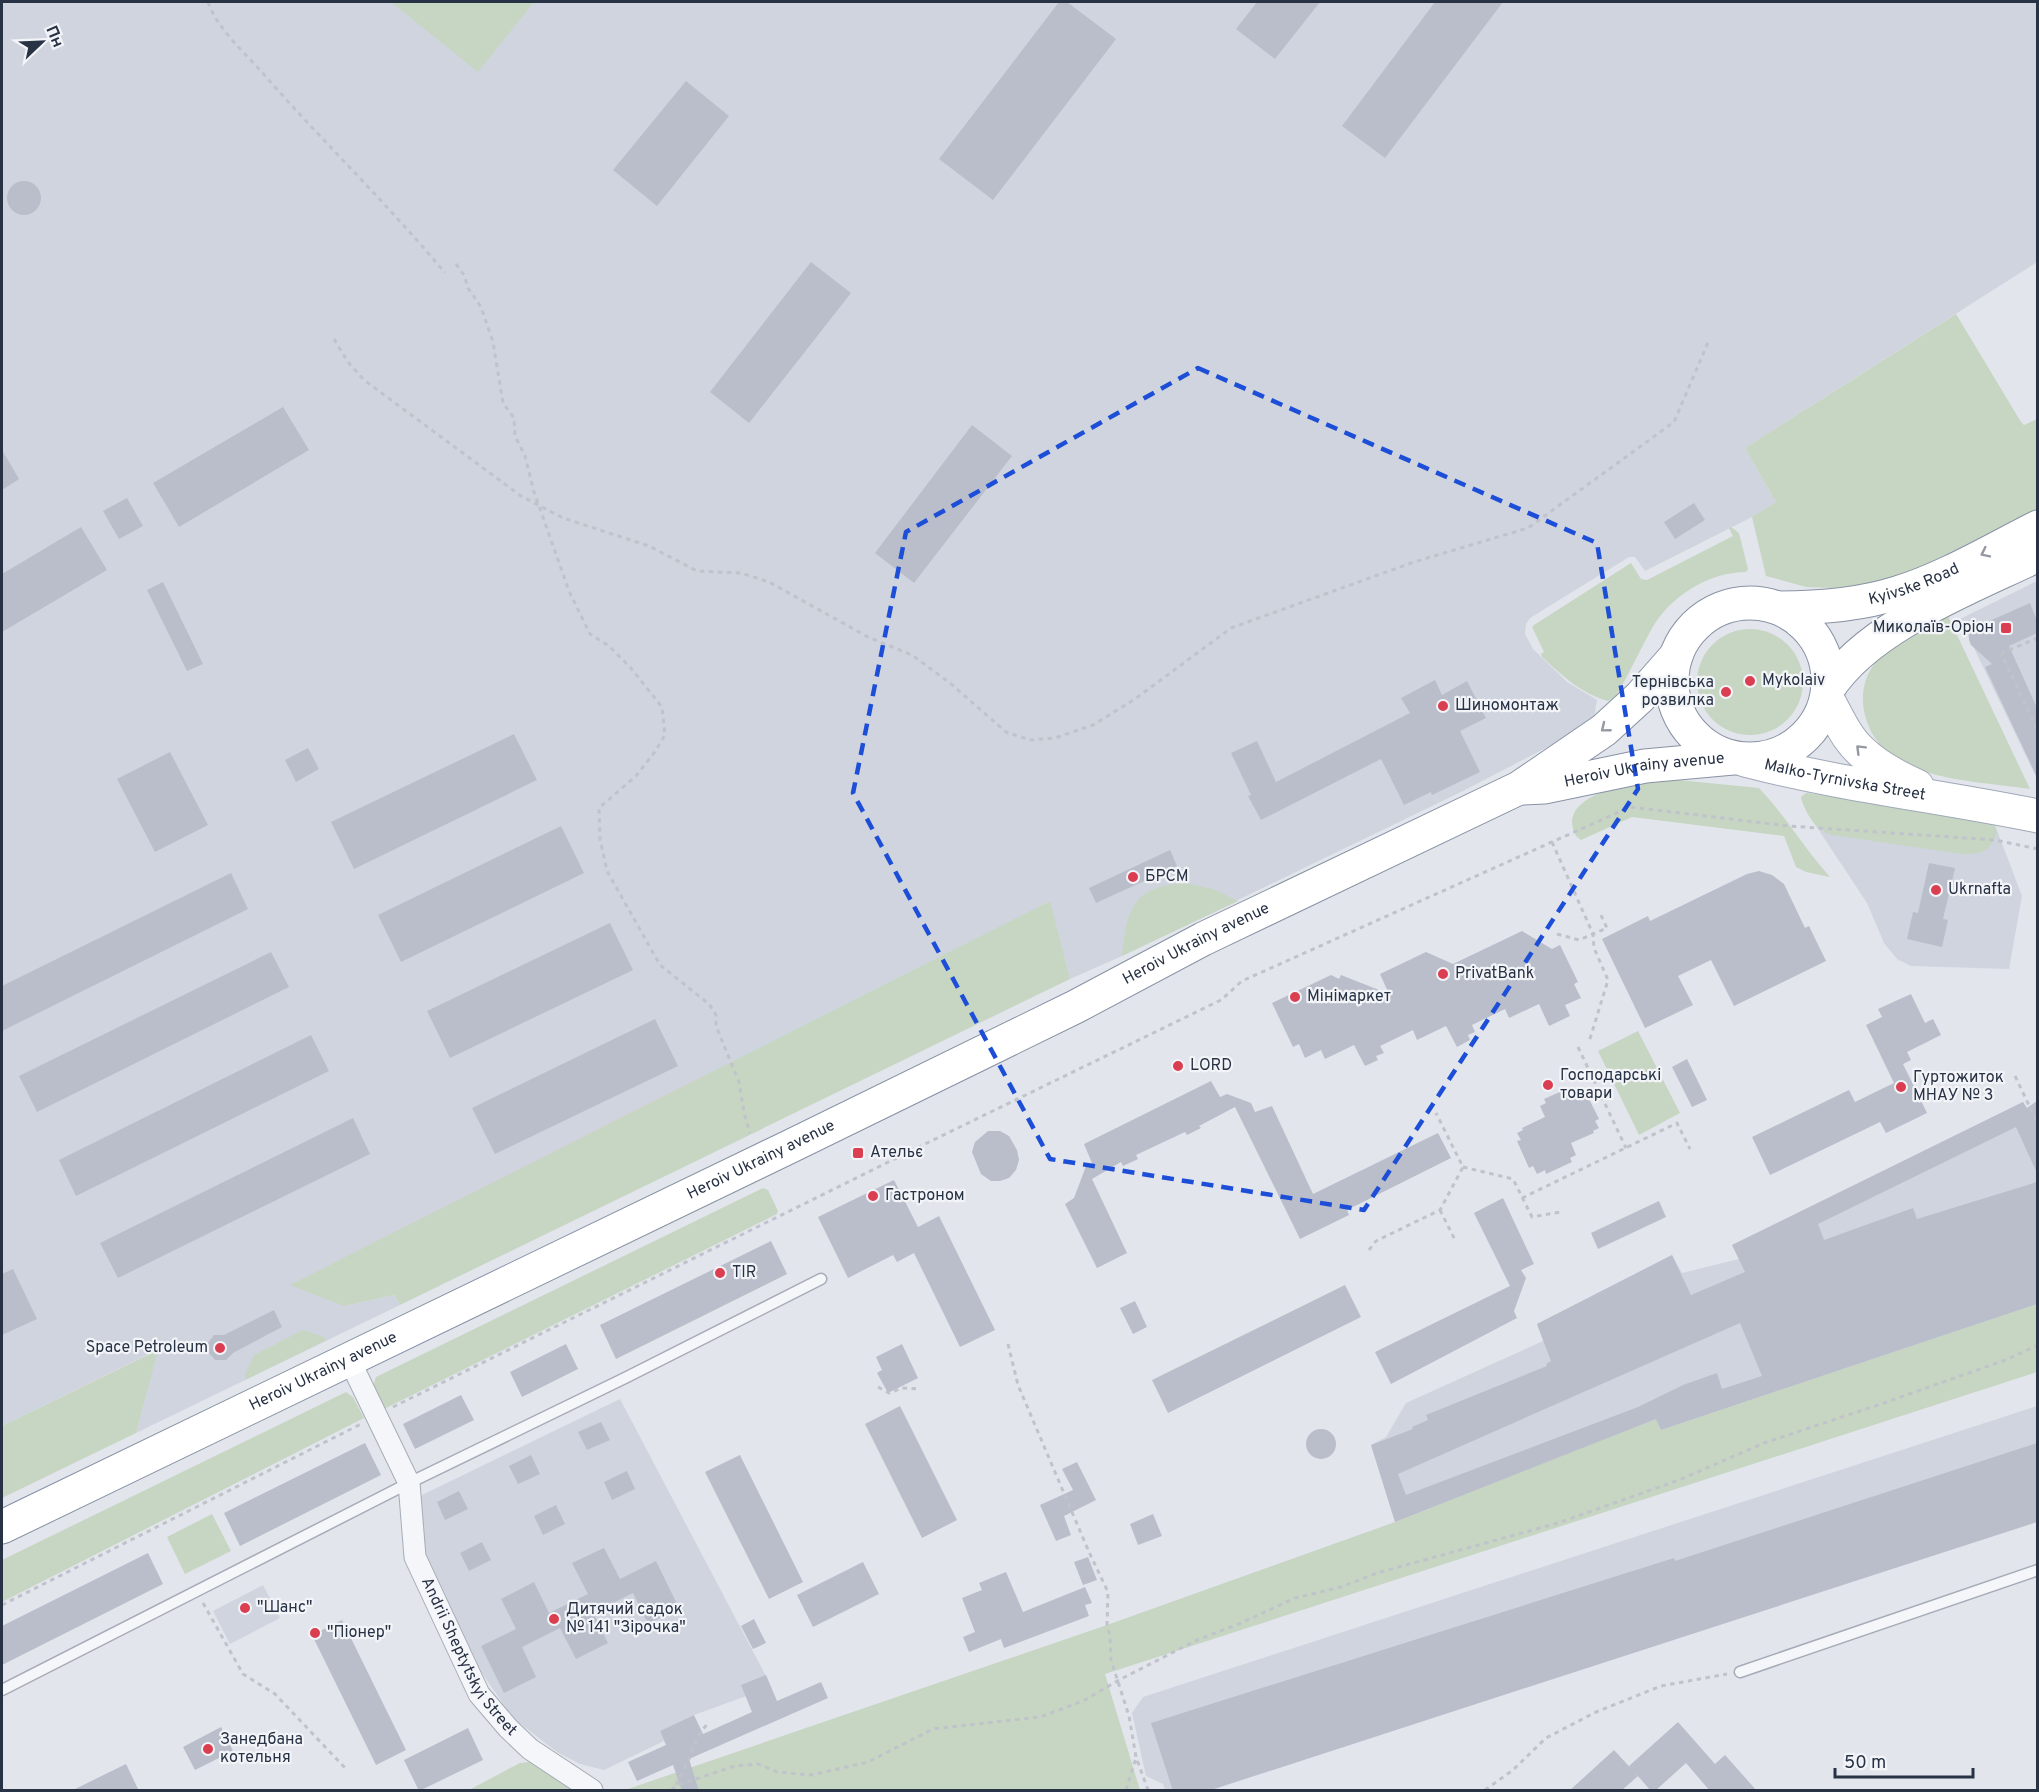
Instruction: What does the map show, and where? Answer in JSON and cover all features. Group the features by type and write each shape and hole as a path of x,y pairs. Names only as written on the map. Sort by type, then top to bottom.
{"main road":[{"name":"Kyivske Road","path":"1779,608 1810,608 1847,604 1897,594 1936,578 2037,527"},
{"name":"Kyivske Road","path":"1828,694 1838,674 1892,630 1955,594 2037,555"},
{"path":"1751,602 1779,608 1801,621 1818,642 1830,678 1822,713 1814,727 1797,744 1776,755 1739,759 1716,752 1701,742 1687,728 1673,694 1672,675 1682,641 1692,628 1719,609 1751,602"},
{"name":"Heroiv Ukrainy avenue","path":"2,1527 1075,1007 1203,939 1519,788 1604,729 1640,697 1676,656"},
{"name":"Malko-Tyrnivska Street","path":"1828,694 1849,738 1864,754 1882,769 1947,798"},
{"name":"Malko-Tyrnivska Street","path":"1739,759 1879,789 1947,798 2037,816"},
{"name":"Heroiv Ukrainy avenue","path":"1519,788 1544,787 1645,766 1739,759"}],"street":[{"path":"349,1359 408,1483"},
{"name":"Andrii Sheptytskyi Street","path":"408,1483 415,1557 479,1694 508,1728 530,1749 592,1791"}],"lane":[{"path":"2,1690 408,1483 625,1378 820,1279"},
{"path":"1740,1672 2037,1570"}],"path":[{"path":"208,2 214,17 235,44 293,110 418,241 445,273"},
{"path":"456,264 481,307 493,342 504,403 514,418 515,436 525,456 539,505 569,591 590,634 609,646 630,667 662,707 664,735 654,753 636,776 598,808 600,839 607,871 660,965 709,1004 716,1014 716,1026 739,1082 750,1133"},
{"path":"334,339 348,362 364,380 521,496 563,518 649,546 697,571 741,573 769,582 868,637 912,655 1006,732 1030,740 1054,738 1093,726 1135,699 1231,628 1414,562 1528,528 1674,422 1709,340"},
{"path":"2037,638 2004,652 2002,655 2037,731"},
{"path":"2,1605 376,1416 1221,1000 1242,981 1630,807 1789,826 1995,840 2037,849"},
{"path":"1552,842 1593,934 1594,948 1608,980 1589,1042"},
{"path":"1557,934 1579,940 1606,928 1599,911"},
{"path":"1578,1047 1627,1149"},
{"path":"2015,1076 2037,1124"},
{"path":"1436,1113 1463,1167 1513,1179 1532,1217 1560,1212"},
{"path":"1522,1198 1677,1124 1690,1149"},
{"path":"1369,1250 1376,1241 1440,1210 1463,1167"},
{"path":"1440,1210 1455,1240"},
{"path":"1008,1344 1022,1396 1108,1592 1107,1625 1111,1660 1129,1716 1136,1757 1148,1791"},
{"path":"675,1786 735,1766 758,1764 777,1772 811,1775 868,1762 933,1729 1040,1717 1083,1701 1197,1640 1295,1598 1341,1587 1377,1573 1558,1523 1679,1480 1764,1443 2008,1359 2037,1345"},
{"path":"878,1387 889,1393 902,1388 919,1389"},
{"path":"196,1591 243,1674 275,1694 347,1770"},
{"path":"1485,1791 1513,1770 1546,1738 1596,1712 1661,1686 1740,1672"},
{"path":"672,1791 698,1736 708,1723"},
{"path":"1126,1791 1136,1757"}],"highlighted area":[{"path":"1198,368 1597,543 1638,789 1364,1210 1050,1159 853,793 906,532"}],"shaded area":[{"path":"2,2 2037,2 2037,262 1745,448 1776,502 1752,517 1645,571 1635,557 1629,557 1530,618 1526,624 1525,634 1533,649 1567,682 1597,700 1594,717 1559,741 1463,791 1070,979 1049,901 344,1306 394,1295 400,1305 136,1433 157,1350 2,1426"},
{"path":"2037,581 2037,779 1960,619"},
{"path":"1806,793 1954,813 1995,825 2022,896 2009,969 1911,966 1897,959 1884,943 1867,903 1803,804 1801,797"},
{"path":"2023,1102 2037,1132 2037,1304 1440,1504 1395,1522 1371,1445 1386,1437 1406,1403 1543,1341 1537,1324 1672,1255 1682,1273 1739,1259 1732,1245"},
{"path":"620,1399 767,1678 763,1690 694,1715 660,1731 664,1741 604,1770 580,1764 557,1752 513,1718 462,1644 425,1555 418,1497"},
{"path":"2037,1406 2037,1522 1208,1790 1165,1790 1163,1784 1146,1776 1132,1713 1143,1697"},
{"path":"263,1585 280,1618 230,1644 213,1611"}],"green space":[{"path":"391,2 534,2 478,72"},
{"path":"1956,314 2021,422 2024,425 2037,419 2037,513 1947,559 1857,589 1806,587 1766,576 1752,517 1776,502 1745,448"},
{"path":"1729,528 1739,533 1748,569 1746,572 1718,576 1704,582 1679,597 1668,607 1651,630 1616,696 1608,701 1598,698 1572,683 1542,657 1541,654 1544,652 1532,627 1534,625 1631,563 1641,579 1647,580 1733,536"},
{"path":"1948,616 2030,789 1951,778 1913,768 1892,757 1882,748 1868,725 1864,713 1864,687 1875,663 1899,643"},
{"path":"1750,629 1770,633 1788,644 1799,662 1803,682 1799,702 1788,720 1770,731 1750,735 1730,731 1712,720 1701,702 1697,682 1701,662 1712,644 1730,633"},
{"path":"1678,780 1759,788 1830,877 1806,872 1796,867 1784,836 1632,817 1581,840 1576,836 1572,823 1576,811 1585,801 1615,788"},
{"path":"1806,793 1954,813 1989,820 1995,825 1997,833 1991,845 1984,851 1974,854 1832,835 1816,825 1809,815 1801,797"},
{"path":"1185,883 1213,889 1238,901 1122,956 1126,926 1136,903 1143,895 1154,889"},
{"path":"1050,901 1070,979 400,1305 394,1295 344,1306 290,1285"},
{"path":"1638,1031 1680,1113 1639,1135 1598,1051"},
{"path":"763,1188 768,1190 778,1211 777,1214 384,1409 372,1389 376,1377"},
{"path":"2037,1304 2037,1372 1105,1674 1140,1790 625,1790 1107,1625 1395,1522 1656,1419 1661,1430"},
{"path":"303,1330 327,1340 245,1380 245,1374 254,1355"},
{"path":"158,1350 136,1433 2,1498 2,1426"},
{"path":"346,1392 353,1397 364,1418 2,1602 2,1560"},
{"path":"212,1514 231,1551 185,1574 167,1537"},
{"path":"520,1763 539,1764 581,1790 469,1790"}],"building":[{"path":"1059,2 1067,2 1116,39 993,200 939,159"},
{"path":"1257,2 1320,2 1275,59 1236,29"},
{"path":"1435,2 1503,2 1385,158 1342,126"},
{"path":"686,81 729,116 657,206 613,170"},
{"path":"24,181 36,186 41,198 36,210 24,215 12,210 7,198 12,186"},
{"path":"811,262 851,293 749,423 710,392"},
{"path":"283,407 309,450 179,527 153,483"},
{"path":"972,425 1012,456 914,583 875,553"},
{"path":"2,450 19,479 2,490"},
{"path":"127,498 143,526 119,539 103,511"},
{"path":"1694,503 1705,520 1675,539 1664,522"},
{"path":"81,527 107,570 2,632 2,574"},
{"path":"163,582 203,664 187,671 147,590"},
{"path":"2030,603 2037,621 2037,633 2009,646 2037,708 2037,777 1985,667 1992,664 1971,645 1969,640 1969,635 1976,627"},
{"path":"1435,680 1442,695 1467,681 1486,718 1460,731 1480,772 1432,795 1431,792 1404,805 1381,759 1261,820 1248,796 1251,795 1231,753 1257,741 1276,782 1410,713 1401,698"},
{"path":"514,734 537,780 354,869 331,822"},
{"path":"308,748 319,769 296,782 285,760"},
{"path":"170,752 208,825 155,852 117,779"},
{"path":"561,826 584,873 401,962 378,915"},
{"name":"БРСМ","path":"1170,850 1177,866 1096,903 1089,888"},
{"name":"Ukrnafta","path":"1929,863 1955,868 1943,919 1948,920 1942,947 1907,939 1913,912 1918,913"},
{"path":"1759,871 1772,875 1784,884 1805,928 1809,926 1826,961 1734,1006 1711,960 1678,976 1693,1005 1645,1028 1602,939 1648,916 1650,921 1747,874"},
{"path":"231,873 248,909 2,1031 2,986"},
{"path":"610,923 633,970 450,1058 427,1011"},
{"path":"1522,931 1552,949 1560,945 1578,982 1574,984 1581,998 1565,1005 1570,1016 1549,1026 1539,1004 1509,1018 1505,1009 1472,1025 1475,1032 1468,1035 1470,1040 1457,1047 1446,1026 1417,1040 1413,1030 1380,1046 1384,1053 1376,1056 1378,1060 1365,1066 1354,1045 1325,1059 1321,1050 1305,1058 1299,1044 1293,1047 1272,1003 1331,975 1339,979 1341,975 1389,994 1380,974 1426,952 1453,964"},
{"path":"271,952 289,987 37,1112 19,1076"},
{"name":"Гуртожиток МНАУ № 3","path":"1911,994 1925,1023 1933,1019 1941,1035 1907,1052 1911,1060 1903,1064 1927,1113 1886,1133 1880,1122 1770,1175 1752,1137 1849,1090 1855,1102 1894,1083 1866,1025 1882,1017 1878,1009"},
{"path":"655,1019 678,1066 495,1154 472,1108"},
{"path":"311,1035 329,1071 76,1196 59,1160"},
{"path":"1687,1059 1707,1100 1692,1107 1672,1067"},
{"path":"1211,1081 1220,1097 1227,1094 1251,1103 1255,1112 1272,1106 1313,1194 1438,1133 1451,1158 1347,1210 1349,1215 1300,1239 1235,1107 1199,1126 1201,1128 1187,1135 1185,1132 1136,1155 1138,1159 1123,1166 1121,1162 1092,1179 1127,1253 1097,1268 1065,1204 1074,1198 1086,1166 1092,1163 1084,1144"},
{"path":"1571,1087 1572,1090 1579,1087 1584,1096 1587,1095 1599,1119 1595,1121 1599,1128 1593,1131 1594,1133 1571,1143 1576,1155 1570,1158 1572,1162 1546,1174 1545,1170 1537,1174 1533,1166 1529,1168 1517,1141 1521,1140 1517,1133 1523,1130 1522,1128 1545,1117 1540,1106 1546,1103 1544,1099"},
{"path":"2037,1101 2037,1173 2016,1127 1818,1224 1824,1240 1913,1208 1917,1219 2037,1182 2037,1304 1661,1430 1656,1419 1395,1522 1371,1445 1413,1429 1412,1427 1428,1420 1426,1415 1547,1366 1546,1364 1551,1361 1537,1324 1672,1255 1691,1295 1745,1272 1732,1245 2023,1102 2027,1108","holes":["1740,1323 1762,1376 1722,1389 1717,1373 1683,1385 1638,1407 1406,1495 1398,1474"]},
{"path":"353,1118 370,1154 118,1278 100,1243"},
{"path":"988,1131 1000,1131 1009,1136 1017,1150 1019,1160 1016,1170 1009,1178 991,1181 981,1174 972,1152 975,1142"},
{"path":"894,1180 918,1227 939,1216 995,1330 960,1347 914,1253 897,1262 893,1255 848,1278 818,1217"},
{"path":"1503,1198 1534,1264 1521,1270 1526,1278 1514,1311 1517,1318 1391,1384 1375,1352 1510,1286 1474,1213"},
{"path":"1659,1201 1666,1217 1598,1249 1591,1233"},
{"path":"771,1241 787,1274 616,1359 600,1325"},
{"path":"13,1269 37,1319 2,1335 2,1274"},
{"path":"1345,1285 1361,1317 1168,1413 1152,1380"},
{"path":"1135,1301 1147,1327 1133,1334 1120,1308"},
{"path":"274,1310 282,1327 233,1353 226,1360 215,1360 208,1352 208,1343 214,1335 224,1335"},
{"path":"566,1344 578,1369 522,1397 510,1372"},
{"path":"902,1344 918,1378 888,1393 877,1373 882,1370 876,1357"},
{"path":"461,1395 474,1420 415,1449 403,1424"},
{"path":"900,1406 957,1520 922,1538 865,1424"},
{"path":"601,1422 610,1440 587,1450 578,1432"},
{"path":"1321,1429 1331,1434 1336,1444 1331,1454 1321,1459 1311,1454 1306,1444 1311,1434"},
{"path":"365,1443 381,1475 240,1546 224,1513"},
{"path":"2037,1443 2037,1522 1208,1791 1173,1791 1151,1723 1674,1558 1675,1561"},
{"path":"531,1455 540,1474 518,1484 509,1466"},
{"path":"740,1455 803,1582 769,1599 705,1472"},
{"path":"1077,1462 1096,1500 1064,1516 1071,1535 1056,1541 1040,1505 1073,1490 1062,1469"},
{"path":"627,1471 635,1489 612,1500 604,1482"},
{"path":"459,1491 468,1509 445,1520 437,1502"},
{"path":"556,1505 565,1524 543,1535 534,1516"},
{"path":"1153,1514 1162,1536 1138,1545 1130,1524"},
{"path":"482,1542 491,1560 469,1571 460,1553"},
{"name":"Дитячий садок № 141 \"Зірочка\"","path":"604,1548 620,1579 656,1561 679,1608 648,1624 633,1593 593,1613 608,1643 576,1659 560,1628 522,1647 536,1677 504,1693 481,1646 516,1629 501,1599 534,1582 549,1613 588,1594 572,1563"},
{"path":"148,1553 163,1584 2,1665 2,1626"},
{"path":"1088,1557 1097,1580 1083,1585 1074,1562"},
{"path":"863,1562 879,1594 813,1627 797,1595"},
{"path":"1006,1572 1023,1612 1085,1587 1092,1603 1085,1605 1089,1616 1004,1648 1001,1639 969,1652 963,1637 975,1632 962,1598 982,1590 979,1583"},
{"path":"754,1619 766,1643 753,1649 741,1626"},
{"path":"342,1620 406,1750 376,1765 312,1635"},
{"path":"766,1675 777,1701 821,1682 828,1698 689,1759 699,1791 682,1791 673,1765 637,1781 628,1762 666,1745 660,1731 694,1715 703,1734 752,1712 741,1685"},
{"path":"1678,1722 1715,1764 1725,1755 1757,1791 1710,1791 1686,1763 1655,1791 1651,1791 1629,1766"},
{"name":"Занедбана котельня","path":"221,1727 233,1751 195,1770 183,1747"},
{"path":"468,1728 483,1760 419,1791 404,1760"},
{"path":"1614,1750 1638,1776 1621,1791 1569,1791"},
{"path":"126,1764 139,1791 71,1791"}],"place":[{"name":"Миколаїв-Оріон","path":"2006,628"},
{"name":"Mykolaiv","path":"1750,681"},
{"name":"Тернівська розвилка","path":"1726,692"},
{"name":"Шиномонтаж","path":"1443,706"},
{"name":"БРСМ","path":"1133,877"},
{"name":"Ukrnafta","path":"1936,890"},
{"name":"PrivatBank","path":"1443,974"},
{"name":"Мінімаркет","path":"1295,997"},
{"name":"LORD","path":"1178,1066"},
{"name":"Господарські товари","path":"1548,1085"},
{"name":"Гуртожиток МНАУ № 3","path":"1901,1087"},
{"name":"Ательє","path":"858,1153"},
{"name":"Гастроном","path":"873,1196"},
{"name":"TIR","path":"720,1273"},
{"name":"Space Petroleum","path":"220,1348"},
{"name":"\"Шанс\"","path":"245,1608"},
{"name":"Дитячий садок № 141 \"Зірочка\"","path":"554,1619"},
{"name":"\"Піонер\"","path":"315,1633"},
{"name":"Занедбана котельня","path":"208,1749"}]}
